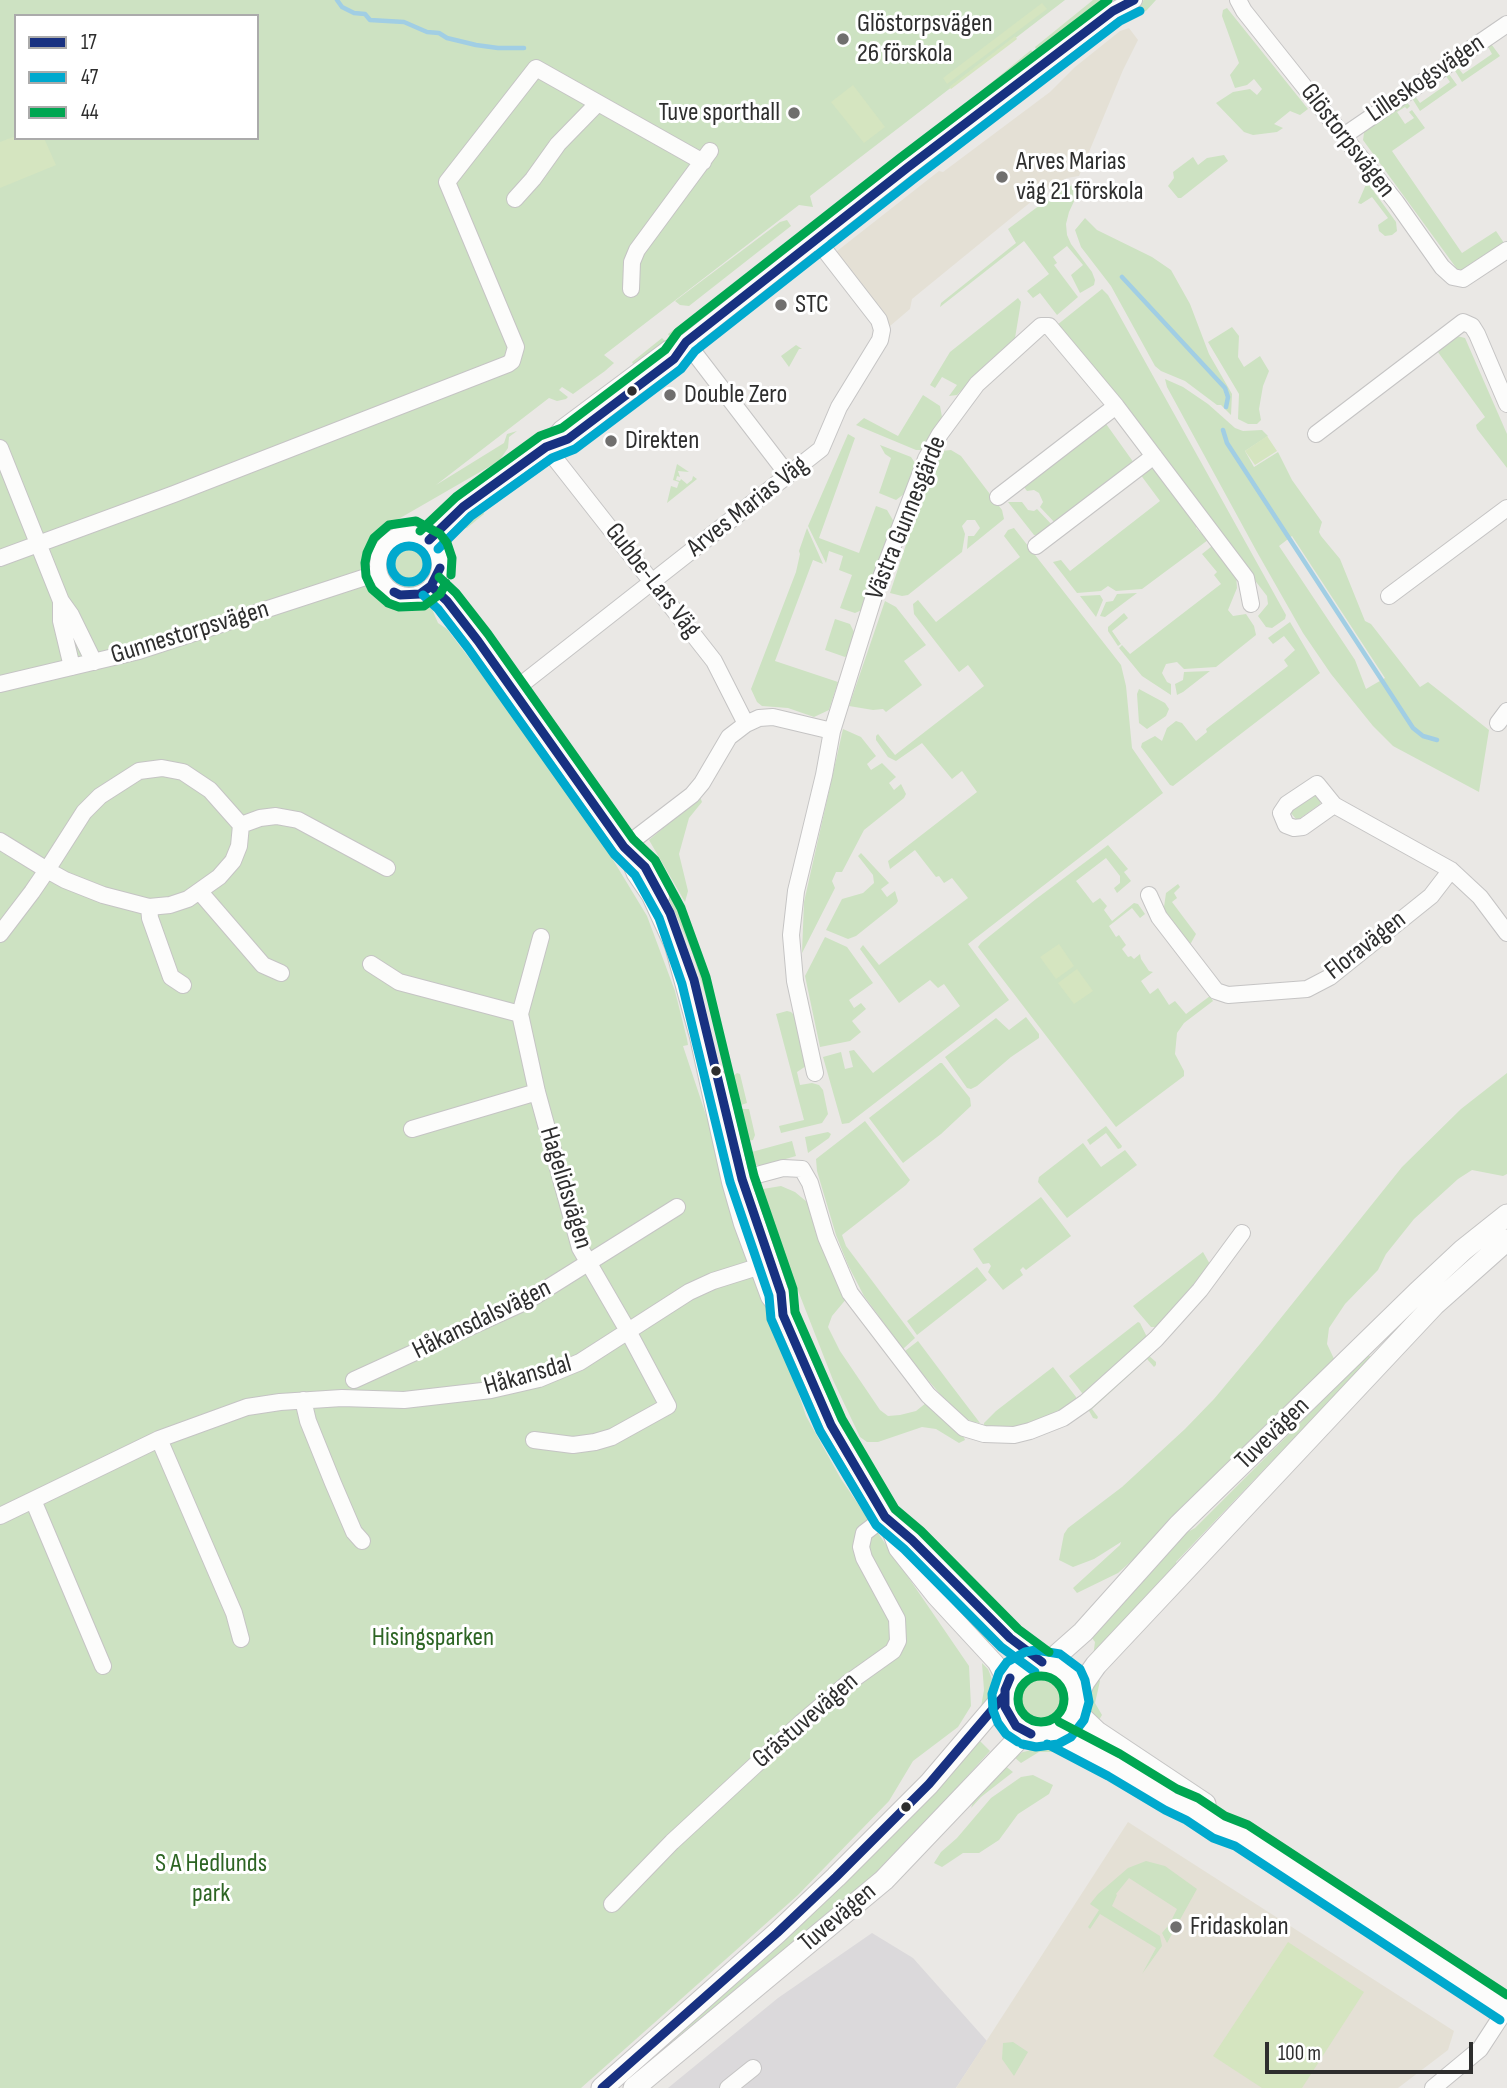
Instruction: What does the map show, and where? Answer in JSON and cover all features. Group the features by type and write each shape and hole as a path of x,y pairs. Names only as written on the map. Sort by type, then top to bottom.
{"main road":[{"name":"Tuvevägen","path":"602,2088 777,1933 929,1784 1021,1668 1045,1662 1083,1632 1180,1525 1418,1292 1463,1250 1507,1215"},
{"name":"Tuvevägen","path":"1053,1733 1068,1722 1084,1682 1096,1665 1434,1305 1507,1240"},
{"path":"1045,1662 1061,1668 1071,1678 1076,1704 1097,1732 1225,1817 1241,1835"},
{"path":"1005,1690 1009,1717 1016,1726 1036,1735 1053,1733 1114,1765 1171,1800 1192,1809 1219,1827 1241,1835 1506,2009"},
{"name":"Tuvevägen","path":"635,2088 884,1880 1026,1732"}],"street":[{"path":"429,540 463,506 546,447 561,429 667,349 686,342 1118,5 1134,0"},
{"name":"Glöstorpsvägen","path":"1236,2 1345,135 1435,258 1453,277 1463,279 1507,250"},
{"name":"Lilleskogsvägen","path":"1345,135 1507,24"},
{"path":"0,558 508,365 516,347 447,182 536,68 598,103 707,157 637,250 632,262 631,289"},
{"path":"515,199 558,144 598,103"},
{"name":"Arves Marias Väg","path":"513,691 821,449 849,388 882,334 879,320 817,240"},
{"path":"1316,434 1463,322 1472,326 1478,334 1507,403"},
{"name":"Västra Gunnesgärde","path":"815,1073 795,981 791,935 796,891 832,731 875,593 921,471 940,434 977,384 1003,358 1045,325 1049,326 1116,407 1246,578 1251,604"},
{"path":"686,342 788,475"},
{"path":"998,497 1116,407"},
{"name":"Gubbe-Lars Väg","path":"546,447 714,661 746,724"},
{"path":"0,448 61,601 71,615 94,662"},
{"path":"1036,546 1154,456"},
{"path":"1389,596 1507,508"},
{"path":"407,533 429,540 436,548 440,561 439,575 431,586 420,594 400,595 388,589 378,573 378,558 388,540 407,533"},
{"name":"Gunnestorpsvägen","path":"0,684 139,651 378,573"},
{"path":"431,586 447,601 624,847 645,867 670,913 684,947 707,1031 763,1266"},
{"path":"61,601 61,621 72,667"},
{"path":"624,847 692,795 729,737 746,724 759,718 773,717 832,731"},
{"path":"0,841 47,870 103,895 149,907 170,905 200,892 233,862 239,846 241,825 210,790 183,772 162,768 145,769 128,776 93,801 84,812 47,870 0,934"},
{"path":"1334,805 1451,870 1480,897 1507,933"},
{"path":"241,825 276,816 298,820 387,868"},
{"path":"624,847 635,874 650,895 673,946 698,1037 730,1182 763,1266 781,1293 783,1315 831,1425 886,1517 897,1549 935,1597 996,1663 1005,1690"},
{"name":"Floravägen","path":"1149,895 1159,917 1216,991 1228,995 1307,989 1330,977 1431,896 1451,870"},
{"path":"200,892 263,965 281,973"},
{"path":"149,907 150,918 170,976 183,985"},
{"name":"Hagelidsvägen","path":"534,1440 573,1445 595,1442 612,1437 668,1406 580,1248 537,1092 520,1014 541,937"},
{"path":"371,964 398,982 520,1014"},
{"path":"412,1129 537,1092"},
{"path":"742,1179 783,1168 802,1169 810,1183 826,1237 850,1293 928,1395 964,1427 984,1434 1030,1432 1063,1418 1086,1402 1156,1339 1200,1290 1242,1233"},
{"name":"Håkansdalsvägen","path":"354,1380 513,1309 677,1207"},
{"name":"Håkansdal","path":"0,1516 159,1438 247,1407 342,1398 404,1400 491,1390 539,1379 580,1362 689,1292 713,1281 763,1266"},
{"path":"303,1400 308,1421 333,1483 354,1532 362,1541"},
{"path":"159,1438 234,1614 241,1639"},
{"path":"33,1500 103,1666"},
{"path":"886,1517 1010,1638 1045,1662"},
{"name":"Grästuvevägen","path":"612,1904 672,1842 802,1722 848,1683 892,1651 898,1641 897,1619 864,1558 861,1547 864,1533 886,1517"},
{"path":"1433,2088 1480,2049 1506,2009"},
{"path":"728,2088 753,2067"}],"shaded area":[{"name":"Arves Marias väg 21 förskola","path":"1129,28 1138,40 1079,176 1067,178 1043,192 912,299 910,309 890,326 832,255 939,171 943,172 1050,92 1075,67 1120,31"},
{"name":"Fridaskolan","path":"1128,1822 1454,2031 1448,2050 1398,2088 956,2088"},
{"path":"872,1933 913,1958 987,2041 956,2088 668,2088 778,1998"}],"green space":[{"name":"Hisingsparken","path":"0,0 1065,0 810,196 813,207 799,205 604,355 614,363 605,371 573,394 562,387 559,390 568,397 566,399 557,401 549,398 436,485 504,443 507,434 517,431 509,437 508,448 499,461 395,521 405,544 417,546 427,557 428,569 420,581 438,623 447,629 495,692 598,835 647,916 675,991 688,1045 683,1046 780,1337 793,1368 789,1365 806,1416 841,1479 969,1666 971,1706 958,1727 913,1761 889,1801 798,1895 581,2088 0,2088"},
{"path":"1093,0 1114,0 974,107 971,105 958,115 956,113 1031,50 1033,52 1035,47"},
{"path":"1144,0 1156,0 1146,11 1117,20 1054,70 1052,67"},
{"path":"1042,3 1047,9 947,84 943,78"},
{"path":"1227,8 1308,109 1300,115 1290,111 1274,124 1283,128 1277,132 1253,135 1244,132 1216,103 1233,92 1250,89 1257,95 1262,89 1254,79 1247,85 1235,88 1230,75 1239,63 1222,16 1223,10"},
{"path":"1015,36 1017,39 951,89 949,87"},
{"path":"1489,41 1500,56 1462,82 1452,66 1455,64 1463,74 1492,54 1486,43"},
{"path":"1446,70 1457,85 1420,111 1410,95 1413,93 1420,103 1450,82 1443,72"},
{"path":"853,85 885,127 864,143 831,102"},
{"path":"1405,100 1410,106 1397,112 1405,124 1414,118 1409,112 1412,110 1425,128 1392,151 1462,253 1496,231 1504,243 1473,267 1457,269 1363,140 1365,126"},
{"path":"14,137 14,140 45,140 56,165 0,188 0,142"},
{"path":"1224,155 1228,161 1181,198 1168,186 1174,178 1173,172 1193,157 1198,165 1207,158"},
{"path":"1367,182 1396,222 1397,231 1392,235 1385,236 1379,231 1378,225 1388,218 1372,197 1361,204 1358,203"},
{"path":"1073,185 1078,189 1066,224 1067,235 1092,272 1094,285 1080,293 1071,275 1083,265 1067,246 1053,257 1057,263 1054,265 1078,297 1057,315 1040,293 1033,298 1027,291 1049,274 1024,241 940,307 941,303 1016,243 1008,229 1056,193"},
{"path":"841,203 841,207 813,231 689,330 635,368 632,362 662,338 665,341 670,337 668,334"},
{"path":"1085,218 1097,230 1152,257 1171,270 1190,304 1209,354 1232,394 1231,415 1185,381 1155,366 1111,286 1081,247 1075,230"},
{"path":"787,220 791,226 689,306 675,301 780,222"},
{"path":"1102,289 1108,295 1286,615 1285,619 1272,628 1266,627 1258,616 1268,604 1267,596 1057,325"},
{"path":"1018,298 1021,302 1015,338 957,395 949,396 957,385 942,377 935,388 930,385 950,352"},
{"path":"1232,327 1239,336 1238,357 1244,367 1260,356 1269,371 1259,409 1261,420 1257,424 1248,424 1238,419 1239,394 1208,342"},
{"path":"1453,335 1465,338 1507,434 1507,468 1477,429 1476,425 1485,417 1435,348"},
{"path":"796,345 802,349 799,349 789,367 781,356"},
{"path":"1165,379 1183,387 1208,404 1235,428 1243,431 1262,430 1268,436 1245,451 1254,467 1278,452 1292,480 1322,522 1319,532 1340,559 1365,621 1371,624 1420,687 1428,682 1489,730 1479,792 1393,746 1373,726 1331,674 1303,633","holes":["1292,536 1385,678 1366,689 1355,660 1279,546"]},
{"path":"923,395 940,406 942,417 922,450 916,450 856,425 864,418 898,436"},
{"path":"1104,421 1134,463 1056,524 1040,507 1043,502 1039,493 1034,490 1027,491 1021,483"},
{"path":"848,434 855,438 819,538 859,553 876,506 887,510 894,522 862,610 855,613 840,608 852,575 839,570 843,556 829,551 826,563 808,526"},
{"path":"1267,436 1277,451 1255,465 1245,451"},
{"path":"880,445 911,457 915,463 904,494 896,500 879,493 891,458"},
{"path":"951,450 961,456 1002,510 1004,519 967,549 968,536 974,536 980,528 975,520 967,520 962,526 965,534 962,552 908,595 890,593 926,484 942,451"},
{"path":"1154,460 1198,525 1196,528 1208,540 1142,589 1116,591 1108,586 1101,591 1077,593 1053,562 1061,560 1070,571 1160,501 1140,474"},
{"path":"677,464 689,472 678,471 680,477 677,476 676,480 681,479 687,484 693,476 697,479 667,503 671,486 677,488 679,482 673,480"},
{"path":"1008,502 1022,502 1028,510 1037,509 1053,526 1040,536 1034,535"},
{"path":"476,510 483,510 484,514 467,528 458,526"},
{"path":"807,528 823,564 813,560 775,661 838,682 829,710 814,717 788,708 762,706 751,689 796,572 799,551"},
{"path":"1014,528 1121,665 1126,686 1132,748 1163,793 968,944 1009,1000 849,1123 842,1124 823,1057 841,1052 845,1069 853,1067 849,1051 854,1050 873,1073 960,1006 944,984 938,988 930,980 899,1003 860,949 863,945 879,965 968,898 952,878 944,883 939,876 936,877 915,850 890,869 888,861 977,792 962,771 952,779 922,743 896,761 888,757 876,736 878,734 895,755 984,686 968,665 959,672 914,614 913,604 918,600 936,622 1020,557 1004,536 1008,530"},
{"path":"1217,542 1236,574 1237,588 1228,610 1233,616 1246,614 1256,635 1216,667 1184,669 1177,662 1166,664 1162,673 1171,684 1171,695 1142,676 1119,648 1122,645 1130,654 1221,584 1214,575 1217,572 1202,554"},
{"path":"1137,593 1105,617 1100,616 1106,602 1113,601 1117,594"},
{"path":"1100,595 1103,600 1096,617 1080,596"},
{"path":"885,601 896,607 926,645 904,661 922,685 886,712 883,709 849,706"},
{"path":"1124,613 1128,618 1112,631 1121,644 1118,646 1108,627"},
{"path":"835,619 850,624 854,632 845,657 825,650"},
{"path":"1290,622 1320,673 1173,786 1170,785 1141,747 1142,743 1155,736 1162,741 1167,728 1176,721 1182,723 1196,741 1207,732 1206,729 1288,666 1284,660 1295,650 1284,636 1273,644 1268,638"},
{"path":"1210,671 1177,695 1175,684 1183,680 1184,672"},
{"path":"1139,689 1165,703 1169,709 1166,716 1147,729 1139,723"},
{"path":"843,729 861,737 876,756 867,764 871,770 882,763 896,777 889,783 894,790 901,784 906,794 864,830 842,872 836,872 832,881 835,888 802,953 804,902"},
{"path":"1314,792 1321,800 1320,804 1296,819 1290,812 1291,807"},
{"path":"700,797 702,802 689,818 679,854 688,891 685,902 649,840"},
{"path":"1108,845 1128,869 1124,872 1131,881 1117,893 1114,888 1120,883 1120,876 1106,858 1076,881 1093,903 1100,898 1107,906 1104,910 1112,921 1134,903 1138,904 1145,914 1140,918 1132,908 1109,926 1116,937 1119,935 1126,945 1122,949 1128,957 1134,959 1140,954 1149,971 1153,972 1141,981 1150,994 1158,988 1169,1005 1175,1001 1186,1014 1210,996 1213,1001 1184,1023 1177,1033 1175,1054 1184,1076 1116,1127 978,947"},
{"path":"861,853 889,883 881,889 887,897 895,891 898,901 856,936 848,939 826,930 842,899 863,893 874,883 873,875 858,856"},
{"path":"659,864 683,909 724,1040 726,1051 721,1056 715,1025 692,952 653,871"},
{"path":"1178,884 1180,887 1174,893 1177,898 1172,902 1196,934 1187,946 1163,914 1166,893"},
{"path":"825,937 847,947 873,983 849,1000 854,1008 861,1003 866,1009 852,1021 861,1032 850,1041 820,1047 805,976"},
{"path":"1059,944 1074,966 1056,979 1040,957"},
{"path":"1077,969 1093,991 1074,1004 1058,983"},
{"path":"787,1011 797,1018 806,1066 797,1072 800,1085 819,1085 823,1090 828,1114 822,1123 781,1133 779,1126 804,1120 776,1014"},
{"path":"1026,1017 1039,1034 1039,1038 1011,1057 977,1086 967,1088 945,1057 996,1018 1009,1030"},
{"path":"940,1063 970,1098 971,1106 941,1134 903,1163 869,1118"},
{"path":"1507,1073 1507,1174 1503,1176 1472,1170 1458,1179 1414,1219 1386,1254 1378,1270 1345,1304 1329,1328 1327,1344 1335,1361 1135,1558 1118,1573 1077,1593 1073,1588 1121,1542 1094,1559 1073,1567 1059,1560 1064,1534 1068,1528 1122,1487 1214,1399 1402,1167 1461,1109"},
{"path":"740,1074 747,1103 741,1105 733,1076"},
{"path":"749,1109 755,1135 753,1140 740,1143 736,1112"},
{"path":"865,1121 910,1180 842,1235 846,1246 915,1338 903,1349 864,1296 848,1265 817,1171 816,1159"},
{"path":"1106,1126 1121,1148 1118,1149 1106,1133 1090,1145 1087,1140"},
{"path":"828,1132 831,1134 829,1138 808,1153 805,1137"},
{"path":"792,1141 796,1156 765,1165 754,1165 748,1153"},
{"path":"1083,1143 1101,1167 1125,1150 1137,1165 1067,1218 1038,1182 1039,1177"},
{"path":"781,1186 795,1192 807,1202 833,1274 847,1298 832,1316 828,1327 840,1351 880,1410 888,1416 900,1415 916,1411 926,1403 963,1435 965,1440 959,1443 936,1429 922,1427 878,1442 867,1442 860,1437 833,1380 761,1196 763,1189"},
{"path":"1041,1197 1071,1236 1026,1270 1023,1267 1020,1270 1023,1275 1003,1290 988,1272 991,1266 989,1263 983,1264 973,1249"},
{"path":"1203,1252 1211,1266 1157,1327 1151,1327 1133,1306"},
{"path":"977,1267 987,1280 917,1335 907,1321"},
{"path":"1138,1322 1147,1337 1086,1393 1082,1393 1069,1376"},
{"path":"918,1341 980,1423 964,1417 915,1365 905,1351"},
{"path":"1148,1355 1156,1365 1154,1367 1147,1359 1092,1409 1098,1417 1093,1418 1088,1409"},
{"path":"1368,1355 1371,1357 1176,1562 1178,1565 1093,1656 1095,1642 1088,1633 1171,1541 1195,1528"},
{"path":"1053,1367 1076,1397 1076,1402 1049,1417 1020,1428 984,1427 984,1423 996,1411"},
{"path":"901,1539 1000,1639 992,1639 988,1643 949,1601"},
{"path":"982,1663 992,1679 988,1699 981,1707 984,1690"},
{"path":"1096,1674 1100,1681 1095,1703 1102,1715 1099,1720 1088,1709 1087,1701"},
{"path":"1038,1675 1055,1681 1061,1698 1055,1715 1038,1721 1021,1715 1015,1698 1021,1681"},
{"path":"976,1737 990,1751 890,1862 629,2077"},
{"path":"1054,1745 1073,1752 1039,1752 1021,1763 1014,1757 1023,1752"},
{"path":"1004,1765 1013,1772 971,1808 974,1799"},
{"path":"1033,1775 1053,1785 1049,1794 1018,1814 999,1840 979,1853 963,1853 942,1867 934,1863 991,1798 1021,1777"},
{"path":"1146,1861 1165,1866 1197,1889 1167,1943 1162,1933 1173,1920 1177,1909 1129,1878 1116,1894 1112,1906 1160,1936 1162,1946 1142,1974 1156,1948 1100,1914 1090,1929 1088,1927 1099,1910 1090,1904 1098,1894 1128,1868"},
{"path":"1288,1942 1364,1992 1302,2088 1262,2088 1213,2056"},
{"path":"1013,2042 1028,2052 1014,2076 1002,2059 1003,2043"}],"waterway":[{"path":"337,0 342,7 354,13 365,14 370,20 404,22 427,32 439,33 447,38 476,45 524,48"},
{"path":"1122,277 1225,388 1228,397 1226,407"},
{"path":"1223,430 1227,443 1413,728 1423,736 1437,740"}],"transit line":[{"name":"44","path":"420,531 456,497 540,436 562,428 665,350 678,332 1108,0"},
{"name":"17","path":"429,540 463,507 546,447 568,439 674,359 686,342 907,168 1113,11 1134,0"},
{"name":"47","path":"438,549 471,516 552,458 575,449 681,369 695,351 915,178 1120,21 1140,11"},
{"name":"44","path":"387,602 372,589 366,576 365,563 374,538 389,525 416,521 440,534 447,543 452,558 451,575"},
{"name":"47","path":"409,546 422,551 427,564 422,577 409,582 396,577 391,564 396,551 409,546"},
{"name":"17","path":"394,592 400,595 420,594 431,586 440,568"},
{"name":"44","path":"439,577 456,593 488,634 633,839 655,860 681,908 706,977 754,1176 793,1289 795,1312 842,1419 895,1509 921,1531 1018,1629 1049,1652"},
{"name":"44","path":"388,603 399,607 424,606 440,594 446,583"},
{"name":"17","path":"431,586 447,601 478,641 624,847 645,867 670,913 694,980 742,1179 781,1293 783,1315 831,1425 885,1517 912,1540 1010,1638 1042,1662"},
{"name":"47","path":"423,595 438,609 468,648 614,854 635,875 659,918 682,984 730,1182 769,1296 771,1319 820,1431 876,1525 904,1549 1001,1647 1035,1672"},
{"name":"47","path":"1018,1742 1006,1734 993,1710 992,1694 999,1673 1007,1662 1025,1652 1036,1650 1060,1654 1080,1669 1085,1680 1089,1702 1084,1720 1071,1737 1058,1744 1036,1747 1022,1744"},
{"name":"44","path":"1041,1676 1058,1682 1064,1699 1058,1716 1041,1722 1024,1716 1018,1699 1024,1682 1041,1676"},
{"name":"17","path":"1010,1678 1005,1690 1005,1707 1016,1726 1031,1734"},
{"name":"17","path":"602,2088 836,1877 929,1784 1004,1696"},
{"name":"44","path":"1059,1722 1120,1754 1177,1789 1198,1798 1225,1816 1248,1825 1507,1995"},
{"name":"47","path":"1047,1744 1186,1820 1213,1838 1235,1846 1500,2020"}],"place":[{"name":"Glöstorpsvägen 26 förskola","path":"843,39"},
{"name":"Tuve sporthall","path":"794,113"},
{"name":"Arves Marias väg 21 förskola","path":"1002,177"},
{"name":"STC","path":"781,305"},
{"name":"Double Zero","path":"670,395"},
{"name":"Direkten","path":"611,441"},
{"name":"Fridaskolan","path":"1176,1927"}],"park label":[{"name":"S A Hedlunds park","path":"211,1879"}]}
